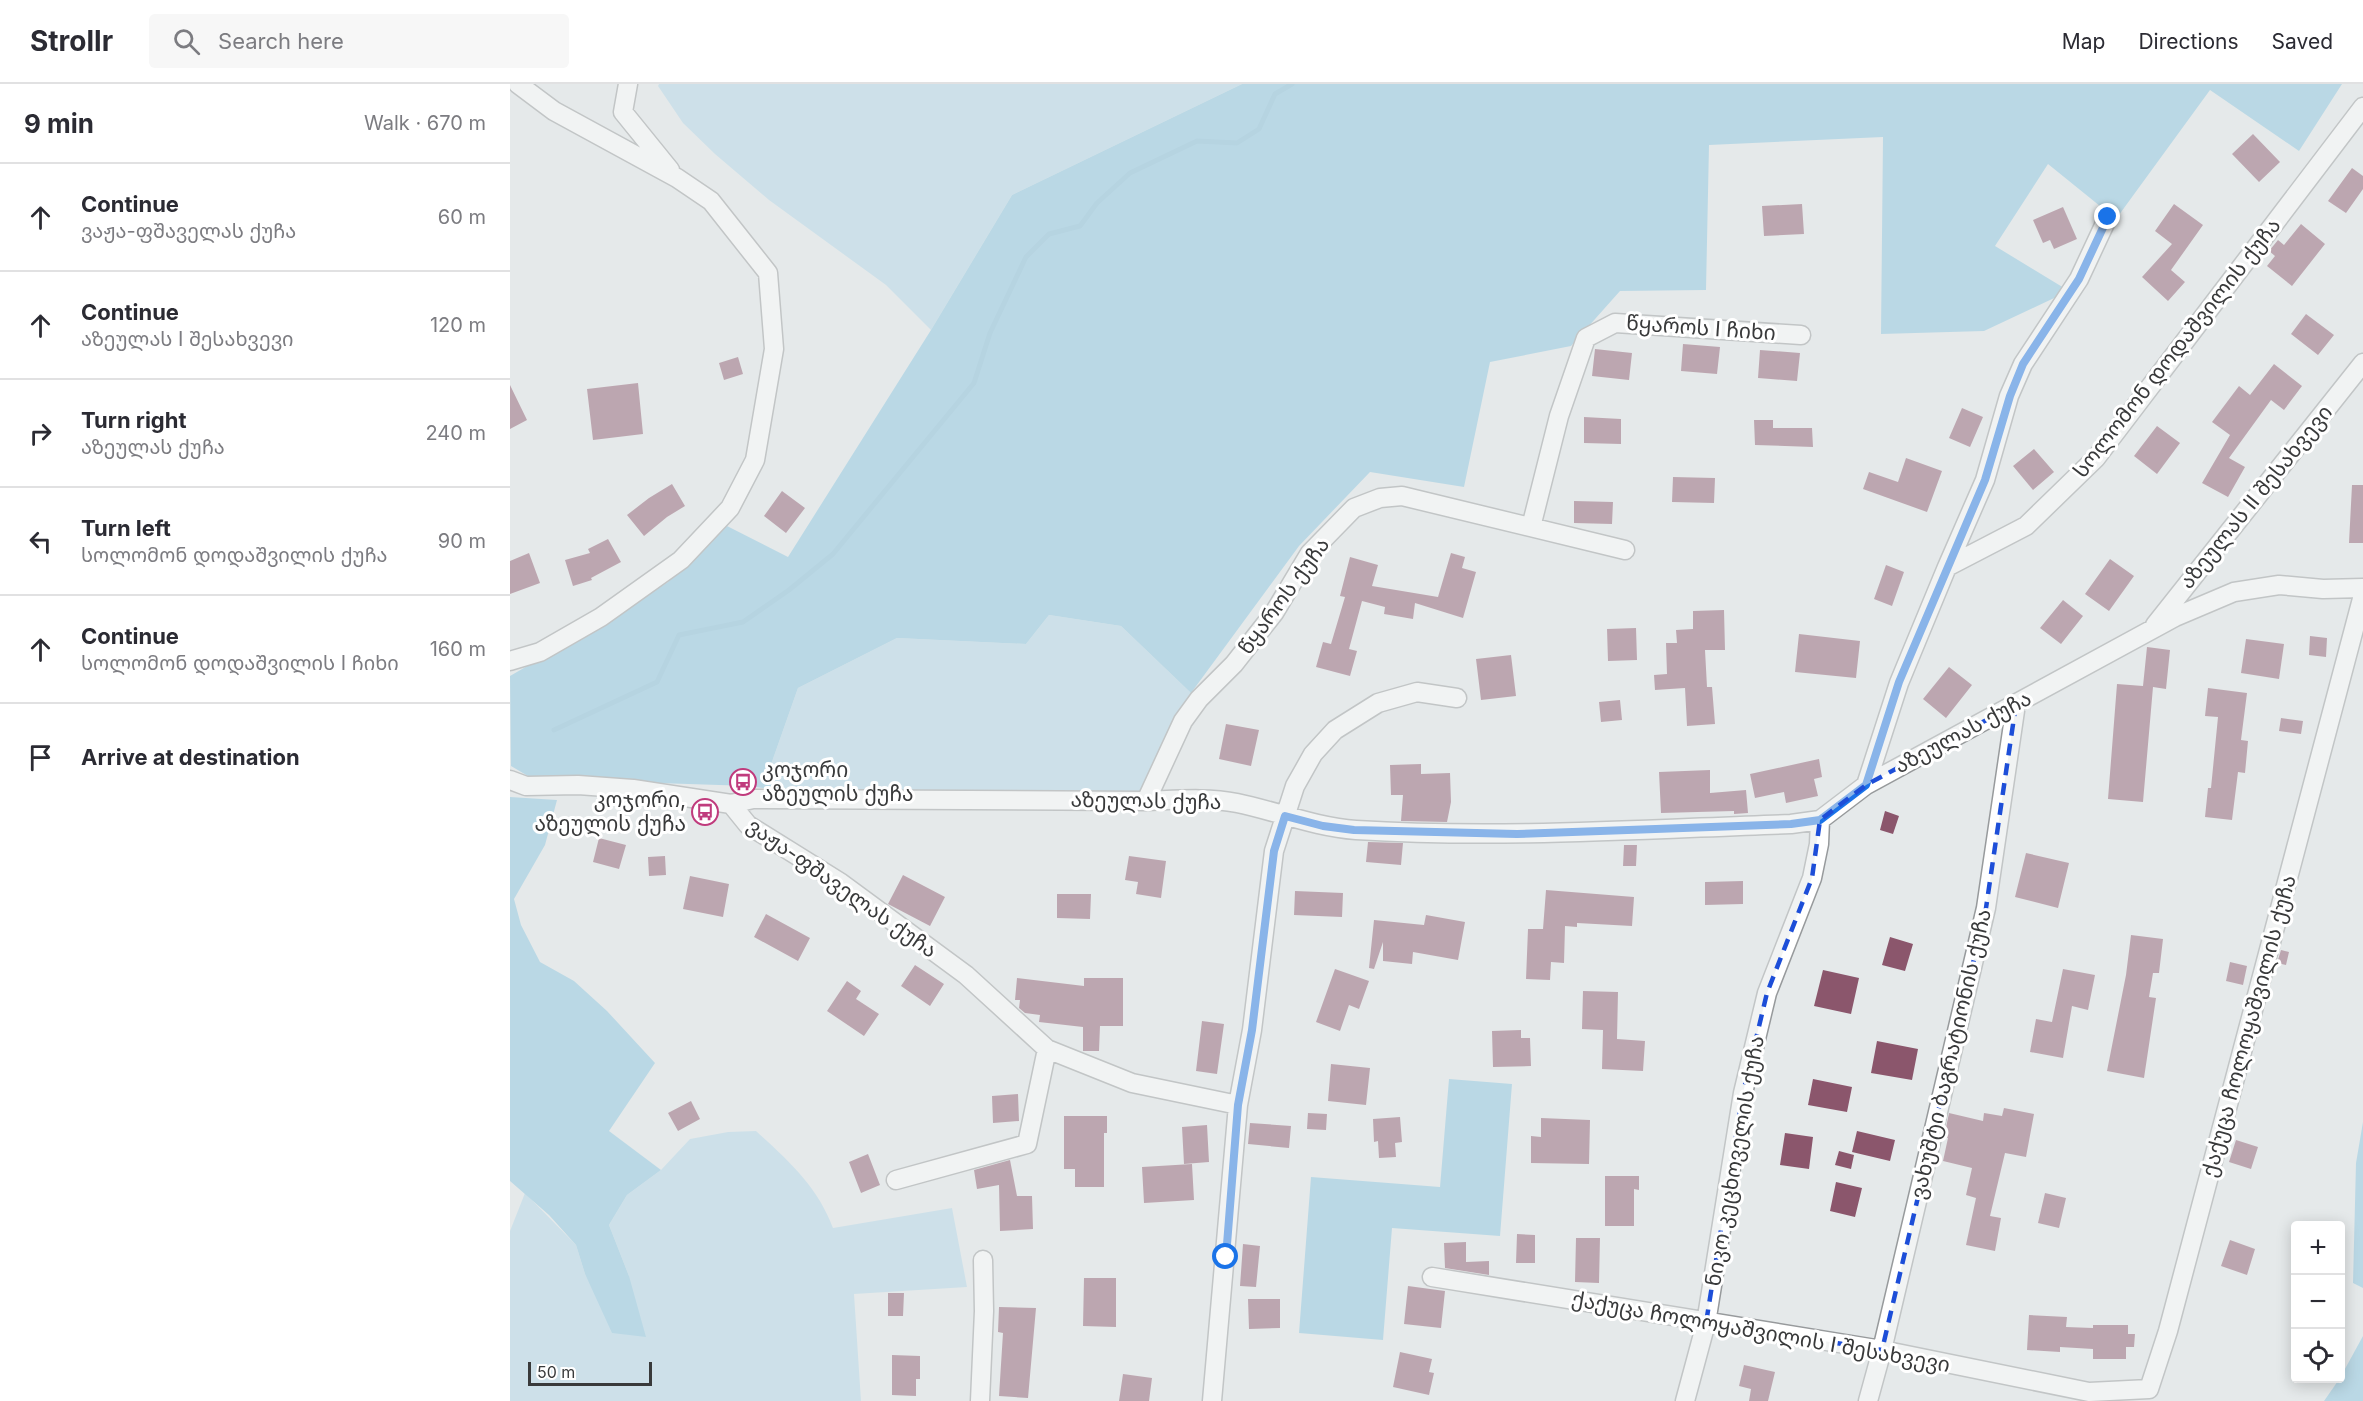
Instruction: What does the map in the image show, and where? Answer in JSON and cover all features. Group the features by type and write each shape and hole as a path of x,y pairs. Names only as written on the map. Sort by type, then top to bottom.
{"street":[{"path":"510,661 540,652 600,617 681,560 730,508 754,460 774,350 768,273 711,201 677,178 554,111 518,84"},
{"path":"628,84 623,112 677,178"},
{"name":"სოლომონ დოდაშვილის ქუჩა","path":"1947,567 2026,526 2096,458 2363,107"},
{"path":"1866,785 1899,682 1985,480 2010,396 2023,364 2079,279 2108,217"},
{"name":"წყაროს I ჩიხი","path":"1531,527 1558,416 1586,338 1615,323 1801,335"},
{"name":"აზეულას II შესახვევი","path":"2150,631 2363,363"},
{"name":"წყაროს ქუჩა","path":"1146,801 1188,713 1234,664 1274,613 1310,553 1354,508 1380,498 1402,496 1625,550"},
{"name":"აზეულას ქუჩა","path":"730,804 753,799 1146,801 1194,799 1235,803 1323,826 1354,830 1517,834 1791,824 1820,820 1866,785 2175,617 2234,592 2279,585 2323,589 2363,588"},
{"name":"ქაქუცა ჩოლოყაშვილის ქუჩა","path":"2088,1396 2149,1389 2168,1331 2363,595"},
{"path":"1212,1401 1238,1105 1252,1030 1274,851 1295,786 1314,754 1335,730 1378,703 1417,692 1457,698"},
{"name":"ვახუშტი ბაგრატიონის ქუჩა","path":"1868,1401 1986,908 2016,704"},
{"name":"ვაჟა-ფშაველას ქუჩა","path":"510,780 526,786 578,785 633,789 730,804 748,825 841,883 966,975 1047,1049 1132,1083 1238,1105"},
{"name":"ნიკო კეცხოველის ქუჩა","path":"1685,1401 1706,1323 1743,1092 1767,993 1812,878 1819,844 1820,820"},
{"path":"896,1180 1027,1144 1047,1049"},
{"path":"980,1401 984,1311 983,1260"},
{"name":"ქაქუცა ჩოლოყაშვილის I შესახვევი","path":"1432,1277 1882,1350 2088,1396"}],"highlighted area":[{"path":"2016,704 1986,908 1882,1350 1706,1323 1743,1093 1767,993 1812,878 1820,820 1866,785"}],"shaded area":[{"path":"659,84 1242,84 1012,195 931,330 886,285 769,200 715,154 683,123 658,86"},
{"path":"1242,84 2342,84 2299,151 2210,90 2116,219 2048,164 1995,246 2069,291 1984,331 1881,334 1883,137 1709,145 1706,290 1620,291 1571,346 1490,362 1464,487 1370,472 1299,546 1191,693 1121,626 1049,615 1026,644 897,638 798,688 767,776 782,791 750,786 533,779 511,766 510,676 638,602 668,582 727,526 788,557 931,330 1012,195"},
{"path":"1049,615 1121,626 1191,693 1140,792 782,791 767,776 798,688 897,638 1026,644"},
{"path":"510,797 557,800 545,845 514,899 521,925 540,962 574,981 607,1011 655,1063 609,1131 661,1170 627,1195 609,1225 629,1276 646,1337 612,1333 585,1274 576,1245 549,1215 510,1181"},
{"path":"1449,1079 1512,1084 1500,1236 1392,1228 1383,1340 1299,1333 1311,1177 1440,1187"},
{"path":"2363,1122 2363,1288 2353,1283 2356,1163"},
{"path":"756,1131 801,1175 827,1213 833,1228 952,1208 967,1287 854,1294 861,1401 510,1401 510,1231 525,1193 576,1245 585,1274 598,1299 629,1276 609,1225 627,1195 661,1170 690,1139 728,1132"},
{"path":"2363,1336 2363,1401 2324,1401 2337,1383 2345,1383 2345,1369"}],"building":[{"path":"2253,134 2280,162 2259,182 2232,154"},
{"path":"2352,168 2363,176 2363,189 2346,213 2328,201"},
{"path":"1802,204 1804,234 1764,236 1762,206"},
{"path":"2174,204 2203,225 2171,270 2185,282 2168,301 2142,277 2172,244 2155,231"},
{"path":"2063,207 2077,239 2054,249 2050,240 2043,243 2033,220"},
{"path":"2301,224 2325,244 2292,286 2267,266 2275,256 2269,251 2278,240 2284,245"},
{"path":"2306,314 2334,335 2318,355 2291,334"},
{"path":"1683,344 1720,347 1717,374 1681,371"},
{"path":"1595,349 1632,353 1629,380 1592,376"},
{"path":"1760,350 1800,353 1797,381 1758,378"},
{"path":"738,357 743,374 724,380 719,363"},
{"path":"2274,364 2302,386 2284,410 2271,400 2229,458 2245,467 2228,497 2202,483 2230,435 2212,422 2239,386 2250,395"},
{"path":"638,383 643,434 593,440 587,389"},
{"path":"510,385 527,420 510,429"},
{"path":"1962,408 1983,417 1970,447 1949,438"},
{"path":"1584,417 1621,419 1621,444 1584,443"},
{"path":"1754,420 1773,420 1773,428 1812,428 1813,447 1755,445"},
{"path":"2157,426 2180,443 2157,474 2134,456"},
{"path":"2034,449 2054,472 2033,490 2013,466"},
{"path":"1906,458 1942,471 1927,512 1863,489 1869,472 1898,482"},
{"path":"1673,477 1715,478 1714,503 1672,502"},
{"path":"672,484 685,506 644,536 627,515"},
{"path":"2352,485 2363,485 2363,543 2349,543"},
{"path":"782,491 805,508 786,533 764,516"},
{"path":"1574,501 1613,502 1612,524 1574,523"},
{"path":"608,539 621,562 591,578 592,580 573,586 565,560 590,553 588,549"},
{"path":"529,553 540,583 510,594 510,561"},
{"path":"1451,553 1465,557 1462,568 1476,572 1463,618 1415,603 1413,619 1384,614 1385,607 1362,601 1349,649 1357,651 1350,676 1316,667 1323,642 1331,644 1345,597 1340,596 1350,557 1378,565 1372,586 1438,597"},
{"path":"2110,559 2134,576 2109,611 2085,594"},
{"path":"1886,565 1904,572 1892,606 1874,599"},
{"path":"2063,600 2083,616 2061,644 2040,628"},
{"path":"1724,610 1725,650 1705,650 1707,687 1712,687 1715,724 1687,726 1685,688 1655,690 1654,675 1667,674 1666,643 1677,643 1676,630 1693,629 1693,611"},
{"path":"1636,628 1637,660 1608,661 1607,629"},
{"path":"1799,634 1860,641 1856,678 1795,672"},
{"path":"2310,636 2327,638 2326,657 2309,655"},
{"path":"2246,639 2284,644 2279,679 2241,673"},
{"path":"2147,647 2170,650 2166,689 2153,687 2143,802 2108,799 2117,684 2143,686"},
{"path":"1511,655 1516,696 1481,700 1476,659"},
{"path":"1949,667 1972,685 1946,718 1923,699"},
{"path":"2208,688 2247,693 2241,740 2248,741 2245,773 2238,772 2232,820 2205,817 2208,788 2211,788 2218,717 2205,716"},
{"path":"1620,700 1622,720 1601,722 1599,702"},
{"path":"2281,718 2303,721 2301,734 2279,731"},
{"path":"1226,724 1259,730 1251,766 1219,759"},
{"path":"1819,759 1822,777 1814,779 1818,796 1786,803 1784,792 1755,798 1750,774"},
{"path":"1421,764 1421,774 1450,773 1451,802 1447,822 1401,821 1403,795 1391,795 1390,765"},
{"path":"1710,770 1710,793 1746,790 1748,813 1734,814 1734,811 1661,813 1659,772"},
{"path":"1885,811 1899,816 1893,834 1880,830"},
{"path":"599,838 626,845 619,869 593,862"},
{"path":"1368,842 1403,843 1401,865 1366,862"},
{"path":"1624,845 1637,845 1636,866 1623,866"},
{"path":"2026,853 2069,863 2058,908 2015,897"},
{"path":"665,856 666,875 649,876 648,857"},
{"path":"1129,856 1166,861 1161,898 1136,894 1138,882 1125,880"},
{"path":"903,875 945,897 930,926 888,904"},
{"path":"690,876 729,884 723,917 683,909"},
{"path":"1743,881 1743,904 1705,905 1705,882"},
{"path":"1546,890 1634,897 1632,926 1577,923 1577,927 1565,926 1564,963 1551,962 1550,980 1526,979 1528,929 1543,929"},
{"path":"1295,891 1343,893 1342,917 1294,915"},
{"path":"1057,894 1091,894 1090,919 1057,918"},
{"path":"766,914 810,938 798,961 754,937"},
{"path":"1426,915 1465,922 1458,960 1413,952 1412,964 1383,961 1383,942 1374,969 1369,968 1374,920 1424,925"},
{"path":"2131,935 2163,939 2159,973 2153,973 2149,997 2156,998 2144,1078 2107,1071 2126,975"},
{"path":"1890,937 1913,944 1905,971 1882,965"},
{"path":"2281,950 2289,952 2286,965 2277,963"},
{"path":"2230,962 2247,966 2243,985 2226,981"},
{"path":"915,965 944,984 930,1006 901,986"},
{"path":"1335,969 1369,981 1359,1009 1349,1005 1340,1031 1316,1022"},
{"path":"2063,969 2095,975 2088,1010 2072,1006 2063,1058 2030,1052 2036,1019 2052,1022"},
{"path":"1823,970 1859,978 1851,1014 1814,1006"},
{"path":"1017,978 1084,986 1084,978 1123,978 1123,1026 1100,1026 1099,1051 1083,1051 1083,1027 1039,1022 1040,1015 1025,1013 1019,1008 1020,1000 1015,1000"},
{"path":"847,981 861,991 856,999 879,1014 864,1036 827,1011"},
{"path":"1583,991 1618,992 1617,1039 1645,1041 1643,1071 1602,1069 1603,1030 1582,1029"},
{"path":"1202,1021 1224,1024 1217,1074 1196,1071"},
{"path":"1521,1030 1521,1038 1530,1038 1531,1066 1493,1067 1492,1031"},
{"path":"1877,1041 1918,1049 1912,1080 1871,1073"},
{"path":"1331,1064 1370,1068 1366,1105 1328,1101"},
{"path":"1813,1079 1852,1087 1847,1112 1808,1105"},
{"path":"1018,1094 1019,1121 993,1123 992,1096"},
{"path":"691,1101 700,1119 678,1131 668,1113"},
{"path":"2004,1108 2034,1114 2026,1157 2005,1153 1990,1216 2001,1218 1995,1251 1966,1245 1976,1198 1966,1195 1972,1168 1943,1161 1948,1138 1944,1137 1949,1113 1983,1121 1984,1113 2002,1116"},
{"path":"1308,1113 1327,1114 1326,1130 1307,1129"},
{"path":"1064,1116 1107,1116 1107,1133 1104,1133 1104,1187 1075,1187 1075,1169 1064,1169"},
{"path":"1400,1117 1402,1142 1395,1143 1396,1157 1379,1158 1378,1141 1374,1142 1373,1119"},
{"path":"1541,1118 1590,1120 1589,1164 1531,1163 1531,1136 1541,1137"},
{"path":"1250,1123 1291,1126 1289,1148 1248,1144"},
{"path":"1207,1125 1209,1162 1184,1164 1182,1127"},
{"path":"1857,1131 1895,1140 1890,1161 1852,1152"},
{"path":"1785,1133 1813,1137 1809,1169 1780,1165"},
{"path":"2236,1140 2258,1147 2251,1169 2229,1162"},
{"path":"1839,1151 1854,1155 1851,1169 1835,1165"},
{"path":"868,1154 880,1185 861,1193 849,1162"},
{"path":"1010,1160 1017,1196 1032,1196 1033,1229 1000,1231 999,1185 977,1189 974,1170"},
{"path":"1192,1164 1194,1200 1144,1203 1142,1167"},
{"path":"1605,1176 1639,1176 1639,1190 1634,1189 1634,1226 1605,1226"},
{"path":"1836,1182 1862,1188 1855,1217 1830,1211"},
{"path":"2045,1193 2066,1198 2059,1228 2038,1223"},
{"path":"1517,1234 1535,1235 1535,1263 1516,1263"},
{"path":"1576,1238 1600,1238 1599,1283 1575,1282"},
{"path":"2230,1240 2255,1249 2247,1275 2221,1266"},
{"path":"1466,1242 1466,1262 1489,1261 1489,1275 1445,1268 1444,1243"},
{"path":"1243,1244 1260,1246 1256,1287 1240,1286"},
{"path":"1084,1278 1116,1278 1116,1327 1083,1326"},
{"path":"1408,1286 1445,1291 1441,1328 1404,1324"},
{"path":"888,1293 904,1293 903,1316 888,1316"},
{"path":"1248,1299 1280,1299 1280,1328 1249,1329"},
{"path":"999,1307 1036,1308 1028,1398 999,1396 1003,1333 998,1332"},
{"path":"2029,1315 2067,1317 2066,1327 2093,1328 2093,1325 2128,1325 2128,1334 2135,1334 2134,1347 2126,1347 2126,1359 2093,1359 2093,1349 2060,1347 2060,1352 2027,1350"},
{"path":"1400,1352 1432,1359 1429,1372 1434,1373 1429,1395 1393,1387"},
{"path":"892,1355 920,1356 920,1379 916,1379 916,1396 892,1395"},
{"path":"1744,1365 1775,1372 1768,1401 1749,1401 1751,1389 1739,1386"},
{"path":"1123,1374 1152,1378 1149,1401 1119,1401"}],"waterway":[{"path":"554,730 657,682 679,635 743,622 789,590 833,554 974,383 990,333 1026,257 1049,234 1080,226 1097,203 1130,173 1197,141 1237,143 1259,129 1275,94 1292,84"}],"place":[{"name":"კოჯორი აზეულის ქუჩა","path":"743,782"},
{"name":"კოჯორი, აზეულის ქუჩა","path":"705,812"}],"route":[{"path":"1226,1257 1238,1105 1252,1030 1274,851 1285,816 1323,826 1354,830 1517,834 1791,824 1820,820 1866,785 1899,682 1985,480 2010,396 2023,364 2079,279 2108,217"}]}
